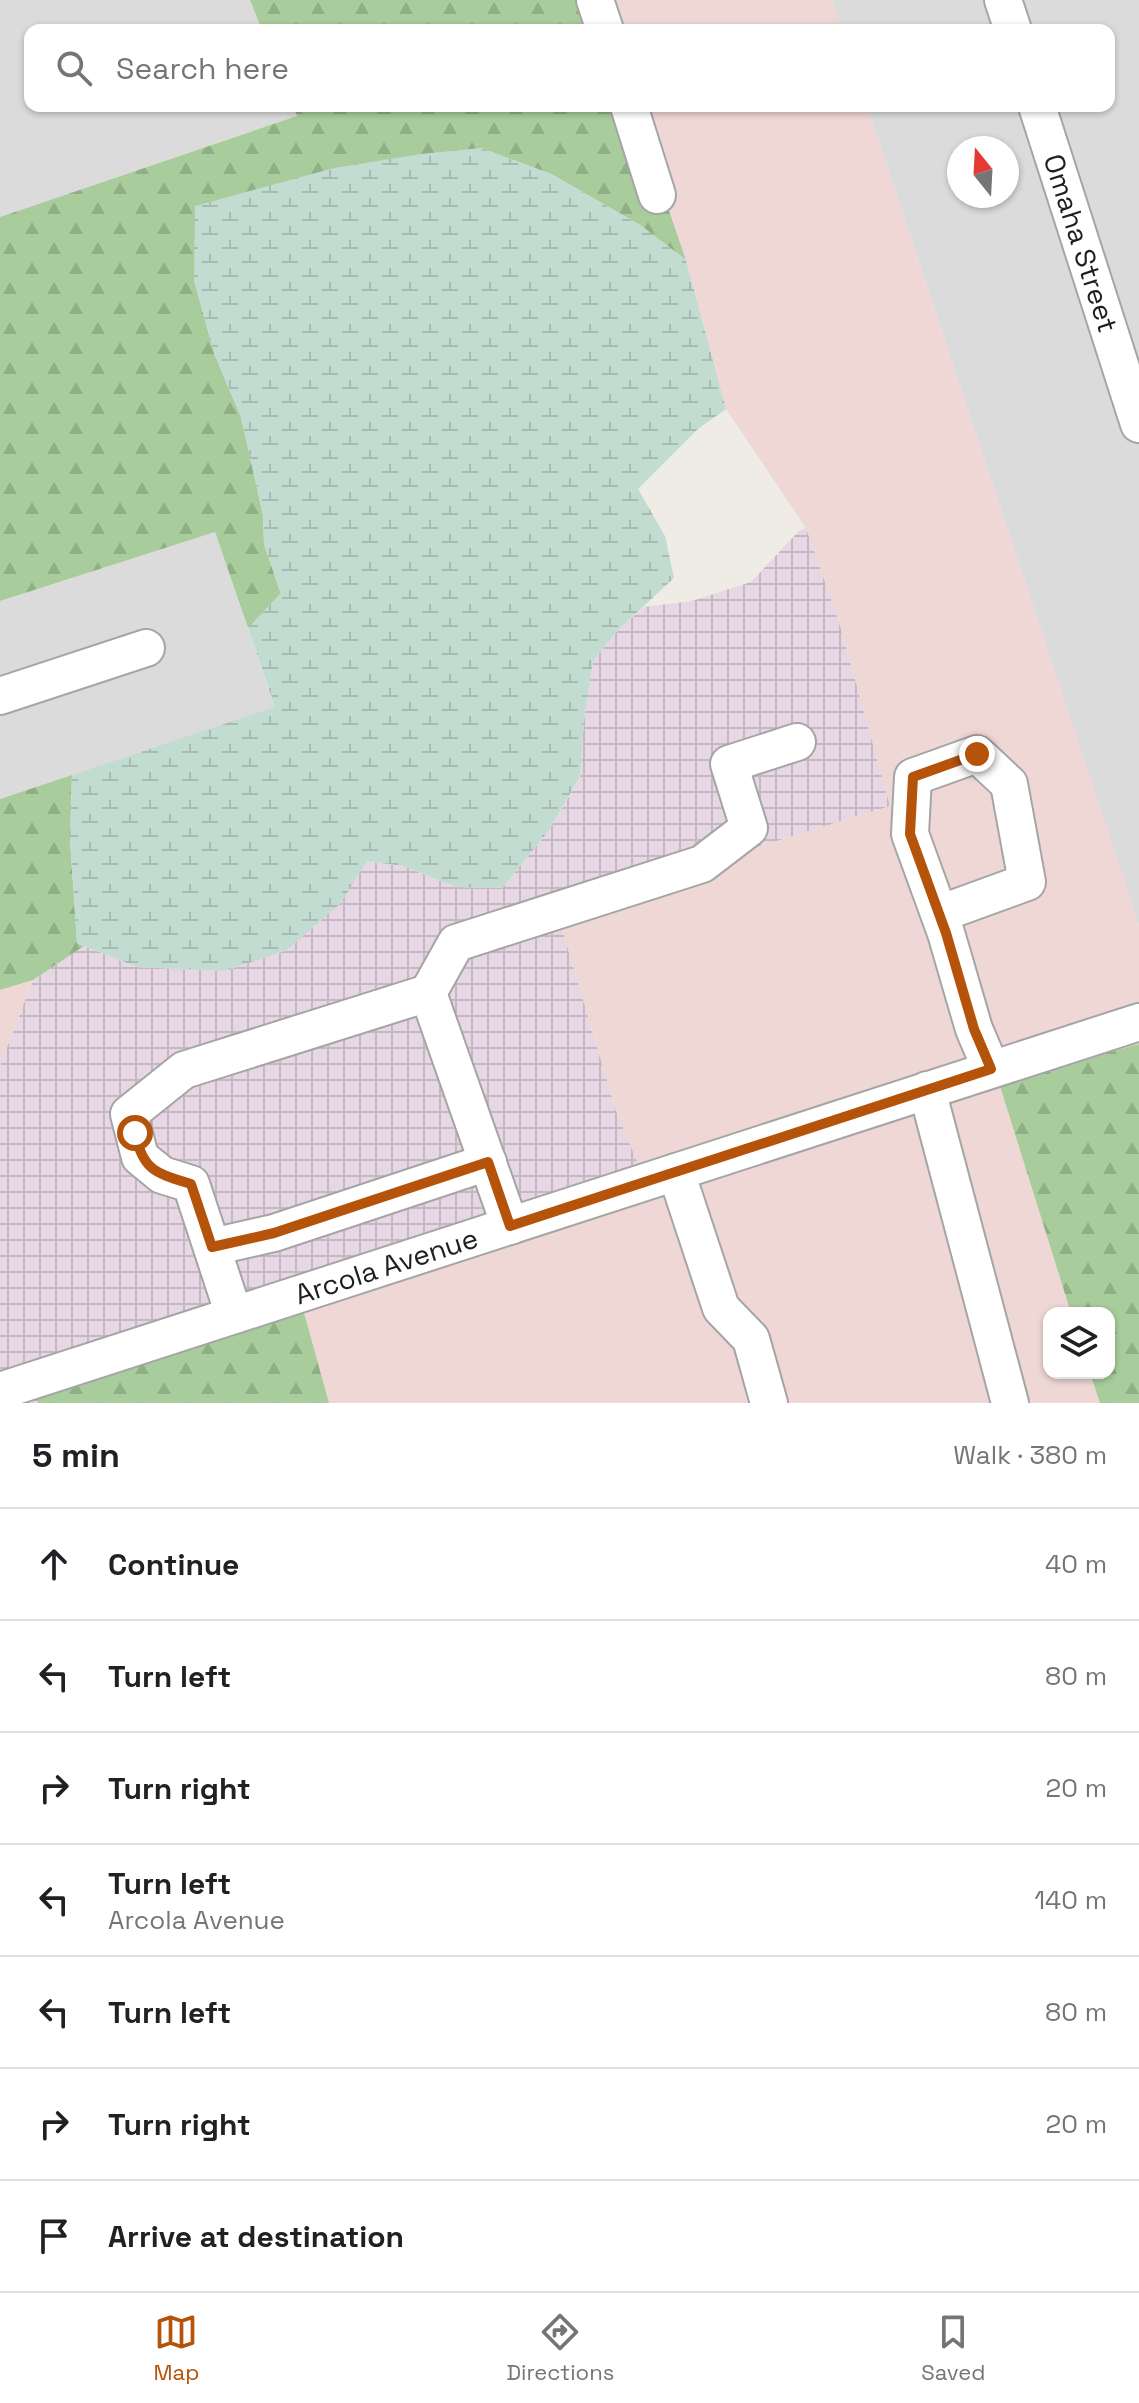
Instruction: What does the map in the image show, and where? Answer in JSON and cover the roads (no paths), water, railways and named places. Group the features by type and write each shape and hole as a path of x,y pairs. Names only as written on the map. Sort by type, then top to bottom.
{"street":[{"path":"595,0 603,24"},
{"path":"1003,0 1011,24"},
{"path":"631,112 657,195"},
{"name":"Omaha Street","path":"1039,112 1139,424"},
{"path":"0,696 146,648"},
{"path":"234,1315 191,1184 162,1175 140,1157 129,1114 184,1070 428,993 456,943 702,864 749,828 729,764 797,742"},
{"path":"939,914 974,1029 991,1069"},
{"path":"428,993 510,1226"},
{"name":"Arcola Avenue","path":"0,1391 42,1391 234,1315 1139,1022"},
{"path":"927,1090 1010,1403"},
{"path":"212,1247 274,1233 488,1162"},
{"path":"676,1172 721,1308 751,1339 769,1403"}]}
